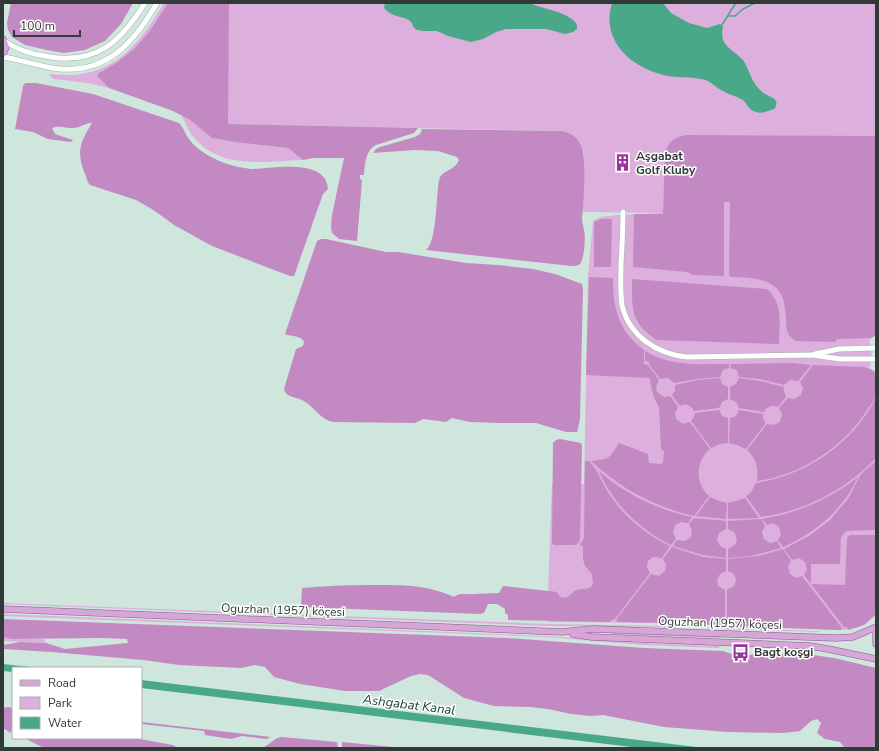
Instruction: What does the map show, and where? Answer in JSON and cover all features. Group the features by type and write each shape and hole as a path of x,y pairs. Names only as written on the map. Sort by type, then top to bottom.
{"main road":[{"path":"3,56 6,47 4,40"},
{"name":"Oguzhan (1957) köçesi","path":"3,609 562,632 593,630 843,638 859,635 876,627"},
{"name":"Oguzhan (1957) köçesi","path":"562,632 592,637 810,646 828,648 876,659"},
{"path":"876,632 876,644"}],"street":[{"path":"4,40 19,49 44,57 59,59 83,58 99,52 113,43 127,28 145,3"},
{"path":"3,56 59,69 89,67 109,58 122,49 140,30 157,3"},
{"path":"623,212 621,273 622,303 629,322 639,336 646,342 664,352 681,356 812,355 840,360 876,359"},
{"path":"812,355 840,349 876,348"}],"green space":[{"path":"164,3 168,3 149,32 134,49 116,63 99,73 97,76 109,88 87,83 54,79 49,74 81,74 99,69 111,63 122,56 141,37"},
{"path":"229,3 875,3 876,335 869,340 872,354 869,368 876,372 876,615 869,622 860,626 841,630 709,625 687,621 665,623 547,622 552,483 584,484 588,276 593,221 600,217 617,215 663,213 583,212 583,151 578,140 564,131 227,124"},
{"path":"181,115 190,120 212,138 288,148 303,160 246,162 218,156 206,149 195,139"},
{"path":"3,603 548,624 673,626 547,626"},
{"path":"3,614 546,636 644,643 719,646 719,648 644,645 546,637 3,616"},
{"path":"723,629 819,631 819,632"},
{"path":"612,634 720,637 720,638"},
{"path":"3,637 11,639 43,639 46,643 4,641"}],"shaded area":[{"path":"11,3 133,3 121,24 105,41 85,50 64,53 25,45 12,37 8,30 7,23"},
{"path":"168,3 229,3 228,124 418,128 414,133 376,145 368,154 365,162 364,175 360,175 360,179 362,180 357,241 339,239 332,233 331,227 332,215 344,158 313,158 303,160 288,148 212,138 190,120 173,111 109,88 97,76 99,73 116,63 134,49 149,32"},
{"path":"25,83 36,83 93,94 179,123 196,147 211,157 227,164 251,169 296,167 318,172 325,179 328,189 323,194 294,276 290,276 212,246 174,225 155,211 136,200 90,185 82,166 80,153 82,142 92,123 76,128 52,128 55,134 73,140 71,142 48,139 33,132 15,129 23,86"},
{"path":"422,129 561,131 574,136 581,144 584,161 582,222 585,233 585,242 583,258 580,264 577,266 571,266 426,250 430,245 436,218 440,177 442,174 454,167 459,160 457,157 438,151 414,150 373,153 380,147 415,137 420,134"},
{"path":"686,135 876,136 876,335 871,338 837,339 835,342 795,341 787,331 784,303 781,294 776,288 763,281 755,279 730,277 730,202 724,202 724,276 693,275 687,272 633,267 634,214 663,214 665,153 672,141 678,137"},
{"path":"601,219 612,219 611,267 594,267 594,222"},
{"path":"321,239 386,252 398,252 466,263 533,269 555,274 582,284 580,418 577,432 566,432 536,423 470,422 452,418 446,422 423,419 415,423 333,422 324,418 302,400 286,394 284,389 296,349 303,346 304,342 299,337 285,334 317,241"},
{"path":"589,277 613,278 614,299 619,318 628,335 644,350 644,364 648,365 659,380 656,386 657,392 664,397 670,396 678,407 675,413 676,419 683,424 690,422 710,449 705,454 699,466 699,479 701,485 709,496 694,516 651,502 614,480 591,461 606,459 611,455 619,443 648,454 649,463 663,463 664,451 661,449 659,407 654,398 650,378 586,375"},
{"path":"632,279 767,289 776,301 778,308 780,321 779,344 657,340 648,334 637,321 634,314"},
{"path":"645,351 665,360 686,364 729,364 729,368 723,370 720,377 674,383 668,378 660,379 649,364 650,363 645,359"},
{"path":"792,363 811,365 798,381 790,380 784,385 760,379 739,377 737,370 730,368 731,364"},
{"path":"813,365 864,367 870,369 876,373 876,392 874,399 855,426 832,449 789,473 757,481 758,472 756,464 753,457 747,450 767,424 774,425 780,422 782,414 779,408 788,398 794,399 801,395 803,388 800,382"},
{"path":"720,378 722,384 728,387 728,399 722,402 719,408 694,411 688,405 680,406 672,395 675,391 675,385 698,380"},
{"path":"739,378 784,387 786,397 778,407 770,406 764,412 739,408 736,402 730,399 730,387 736,384"},
{"path":"876,398 876,458 851,480 824,497 794,510 761,517 746,496 751,492 756,483 793,473 826,455 854,430 866,415"},
{"path":"719,410 722,416 728,418 728,443 720,444 711,448 691,421 695,413"},
{"path":"739,410 763,414 763,419 766,423 746,449 729,443 730,418 736,416"},
{"path":"560,439 581,443 582,446 580,538 579,542 575,545 554,545 552,543 553,443"},
{"path":"585,461 589,461 592,464 614,501 635,524 670,546 662,558 653,557 648,561 647,567 650,573 615,619 611,620 610,622 508,620 508,615 505,613 505,609 497,604 488,604 484,613 480,614 301,607 302,588 361,585 412,586 423,587 454,597 461,594 499,593 503,586 557,592 560,597 566,598 576,590 590,588 593,584 592,574 585,566 583,559 583,546 580,545 584,538"},
{"path":"876,461 876,530 846,531 841,537 840,564 811,564 811,584 845,585 847,538 850,535 876,535 876,614 864,625 848,630 847,627 844,627 804,575 807,569 805,562 799,558 792,560 784,549 809,536 830,520 848,499 861,474"},
{"path":"599,471 620,487 642,500 667,510 692,517 688,523 681,522 675,525 673,533 676,539 671,545 648,531 619,505"},
{"path":"858,477 845,499 827,519 807,535 783,547 778,540 781,535 779,527 773,523 767,525 762,519 788,513 813,504 836,492"},
{"path":"710,497 727,503 726,519 696,516"},
{"path":"745,498 759,518 728,519 728,503"},
{"path":"694,518 726,521 726,529 719,533 717,540 720,546 726,549 726,558 703,555 673,546 677,540 685,541 691,537 692,530 689,524"},
{"path":"761,519 765,526 762,532 764,539 770,543 777,541 781,548 751,556 728,558 728,549 735,545 737,539 734,532 728,529 728,521"},
{"path":"672,547 703,557 726,559 726,571 720,574 717,580 718,586 725,590 725,623 723,625 709,625 701,622 674,621 665,623 617,622 616,620 651,574 659,576 665,571 666,565 663,559"},
{"path":"783,549 791,561 788,566 790,574 796,578 802,576 842,628 841,630 729,626 727,623 727,590 734,586 736,580 734,574 728,571 728,559 759,556"},
{"path":"3,619 508,638 644,648 723,651 732,654 806,654 834,658 876,668 876,748 844,747 840,742 825,739 817,733 821,723 817,719 811,721 800,731 783,733 728,732 664,727 603,715 590,716 530,707 494,706 464,698 428,675 420,674 411,676 379,691 345,691 300,684 274,677 265,667 255,665 241,668 179,665 143,660 3,649 3,645 20,642 46,643 65,649 128,643 127,639 102,638 11,639 3,637"},
{"path":"3,708 12,708 11,733 3,728"},
{"path":"142,722 271,737 266,739 242,736 231,739 205,735 204,731 142,724"},
{"path":"282,737 337,742 338,748 263,748 277,738"},
{"path":"26,739 140,739 173,745 178,748 44,748"},
{"path":"342,742 404,748 342,748"}],"water":[{"path":"385,3 532,3 534,5 564,14 574,21 577,25 577,29 573,32 565,34 546,29 506,29 496,32 483,39 471,42 448,36 437,31 417,30 411,22 405,18 391,14 384,8"},
{"path":"612,3 663,3 671,13 689,23 707,28 720,24 723,27 722,37 724,43 743,60 754,82 760,90 776,101 774,109 758,113 750,109 743,100 728,94 708,81 703,79 668,76 643,67 632,60 622,52 615,41 611,30 610,17"},
{"path":"3,664 30,667 12,667 12,672 3,671"},
{"path":"142,680 705,748 640,748 142,688"}],"waterway":[{"path":"721,26 736,3"},
{"path":"729,16 735,16 743,9 755,3"}],"place":[{"name":"Aşgabat Golf Kluby","path":"623,163"},
{"name":"Bagt koşgi","path":"741,652"}],"water label":[{"name":"Ashgabat Kanal","path":"409,705"}]}
